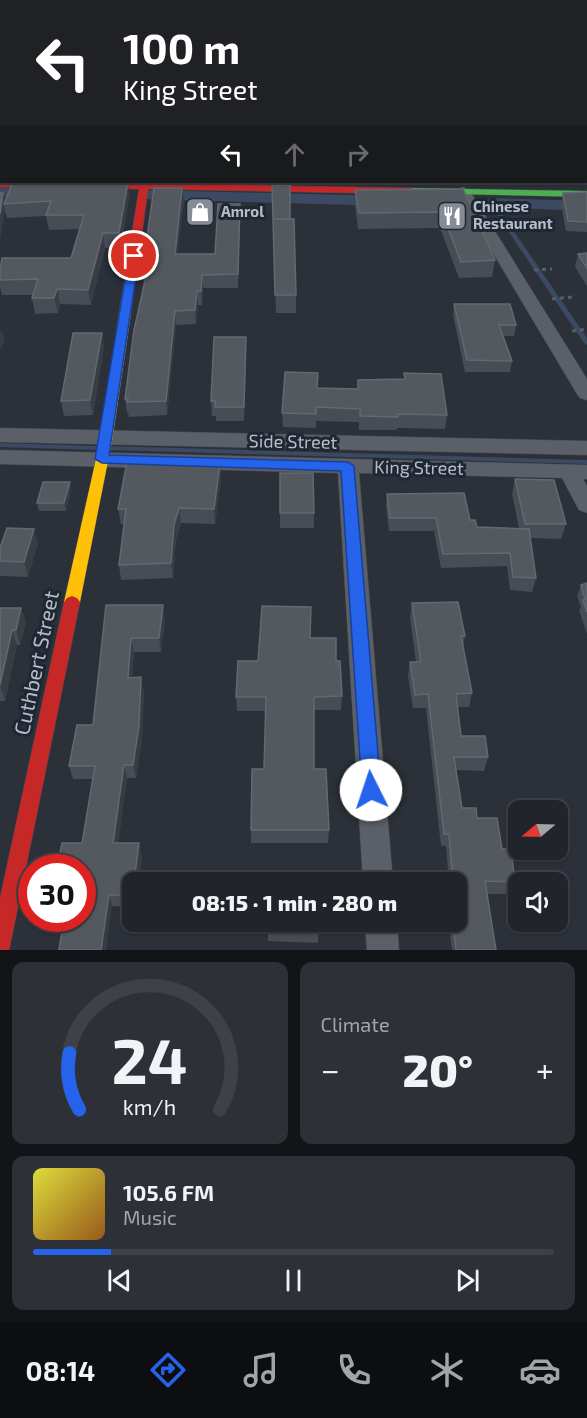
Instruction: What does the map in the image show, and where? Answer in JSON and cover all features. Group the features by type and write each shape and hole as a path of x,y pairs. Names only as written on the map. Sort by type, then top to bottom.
{"street":[{"path":"0,184 587,194"},
{"name":"Cuthbert Street","path":"0,946 104,449 144,188"},
{"path":"463,191 587,394"},
{"name":"Side Street","path":"0,435 104,449 587,448"},
{"name":"King Street","path":"0,457 104,449 348,466 577,472"},
{"path":"348,466 377,872"},
{"path":"577,472 587,505"},
{"path":"382,932 383,950"}],"building":[{"path":"13,183 128,183 119,233 103,233 88,290 57,289 54,298 32,298 38,279 0,280 2,258 71,258 84,215 46,215 51,201 4,204"},
{"path":"272,185 290,185 290,219 273,219"},
{"path":"154,188 182,188 175,254 215,254 218,204 240,204 238,274 202,275 201,291 197,291 195,310 175,311 166,401 127,402 128,398 125,399 134,330 147,272 142,272"},
{"path":"463,189 495,260 461,262 442,212 359,213 355,190"},
{"path":"587,192 587,222 568,221 563,193"},
{"path":"0,193 3,193 0,214"},
{"path":"273,219 294,219 296,295 275,295"},
{"path":"587,253 587,268 578,254"},
{"path":"454,304 510,304 516,325 499,325 512,361 467,360"},
{"path":"73,333 102,333 90,400 61,401"},
{"path":"214,337 246,337 244,407 215,407 215,401 211,401"},
{"path":"285,372 318,373 317,388 358,389 358,380 405,379 404,373 441,374 447,415 360,416 360,409 316,407 316,414 282,413"},
{"path":"127,462 220,464 214,509 179,508 174,525 171,563 119,565 126,509 118,509"},
{"path":"280,473 313,473 314,513 280,513"},
{"path":"515,479 554,480 566,524 525,524"},
{"path":"43,482 70,482 64,503 37,503"},
{"path":"464,493 470,520 475,520 477,527 529,529 536,578 513,577 510,553 443,554 436,518 390,518 387,494"},
{"path":"7,528 34,529 24,562 0,561 0,548"},
{"path":"587,583 587,612 581,585"},
{"path":"458,602 465,636 461,636 472,693 456,694 461,736 485,736 488,757 454,757 462,808 476,808 477,818 497,818 502,849 508,849 508,860 512,860 514,872 508,872 508,882 485,881 496,950 456,950 454,932 467,932 467,872 452,872 449,834 444,834 428,694 415,695 410,662 421,662 412,603"},
{"path":"106,605 163,605 159,638 131,638 128,678 141,677 139,726 133,765 124,765 113,843 139,843 135,872 122,872 122,895 109,895 101,950 59,950 62,932 96,932 96,854 60,854 62,843 82,843 95,766 69,766 77,725 93,725"},
{"path":"262,606 311,607 310,638 336,638 336,661 340,661 342,696 314,697 314,769 326,769 329,830 251,830 252,769 264,769 266,697 236,697 238,661 258,661"},
{"path":"0,608 21,608 16,630 12,630 0,685"}],"waterway":[{"path":"0,192 42,193"},
{"path":"150,195 390,201"},
{"path":"492,203 587,343"},
{"path":"492,203 587,206"},
{"path":"0,445 97,448"},
{"path":"109,448 587,462"}],"traffic: fast":[{"path":"411,191 587,194"}],"traffic: slow":[{"path":"72,602 106,441 125,313"}],"traffic: jam":[{"path":"0,184 411,191"},
{"path":"125,313 144,188"},
{"path":"0,946 72,602"}],"place":[{"name":"Amrol","path":"200,212"},
{"name":"Chinese Restaurant","path":"452,216"}],"route":[{"path":"134,256 102,459 348,466 371,790"}]}
